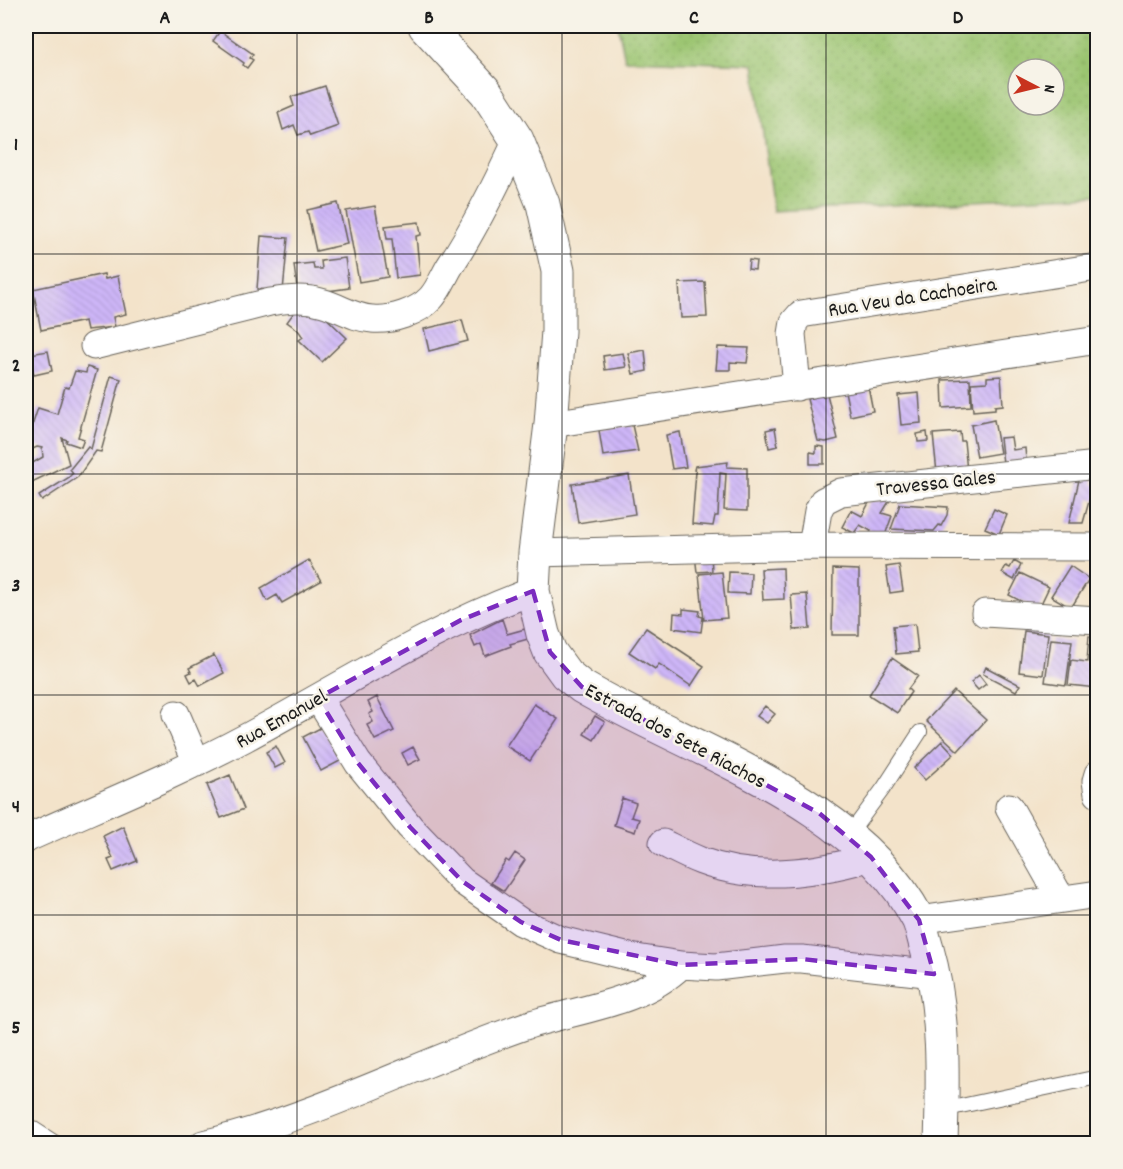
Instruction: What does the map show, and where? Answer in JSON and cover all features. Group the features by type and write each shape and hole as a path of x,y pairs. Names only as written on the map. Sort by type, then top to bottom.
{"street":[{"name":"Estrada dos Sete Riachos","path":"437,29 486,92 517,140 543,204 558,271 558,331 551,424 535,554 533,591 543,634 550,652 566,674 582,687 784,792 819,813 849,835 896,887 919,920 934,974 943,1069 941,1143"},
{"path":"94,346 270,302 298,298 325,303 359,318 374,320 393,318 418,307 431,298 461,250 484,209 517,140"},
{"name":"Rua Veu da Cachoeira","path":"797,387 792,334 794,322 801,314 1097,267"},
{"path":"551,424 1098,340"},
{"name":"Travessa Gales","path":"812,546 822,501 841,492 1098,465"},
{"path":"535,554 812,546 1098,547"},
{"name":"Rua Emanuel","path":"26,839 197,763 422,639 461,620 533,591"},
{"path":"985,613 1098,620"},
{"path":"318,698 358,763 410,828 462,881 521,922 561,940 630,957 681,965 716,967 802,959 934,974"},
{"path":"176,714 197,763"},
{"path":"1098,774 1096,781 1098,794"},
{"path":"1010,807 1061,899"},
{"path":"663,843 702,861 738,870 768,873 838,867 872,858"},
{"path":"919,920 1098,894"},
{"path":"203,1143 279,1123 525,1027 639,993 667,978 681,965"}],"lane":[{"path":"849,835 883,789 920,732"},
{"path":"942,1110 1098,1077"},
{"path":"26,1124 57,1143"}],"highlighted area":[{"path":"533,591 550,652 582,687 819,813 871,857 919,920 934,974 802,959 681,965 561,940 521,922 462,881 410,827 358,763 318,698 461,620"}],"green space":[{"path":"618,26 1097,26 1097,195 773,211 754,64 625,60"}],"building":[{"path":"220,31 253,54 250,58 253,60 247,68 243,65 244,63 213,41"},
{"path":"325,86 338,126 310,136 308,132 298,135 294,125 283,130 278,113 294,106 291,97"},
{"path":"338,203 347,244 316,251 307,210"},
{"path":"375,206 388,277 359,282 346,211"},
{"path":"419,222 421,235 416,236 420,275 396,278 392,239 387,239 385,226"},
{"path":"261,236 288,238 283,291 257,289"},
{"path":"345,258 349,288 298,295 294,265 313,263 314,269 322,269 321,261"},
{"path":"749,260 756,261 755,270 748,269"},
{"path":"104,274 105,279 118,276 126,314 113,317 115,327 87,330 85,321 41,330 33,289"},
{"path":"705,282 707,317 681,318 679,283"},
{"path":"298,307 309,314 316,308 347,338 322,362 299,340 303,337 298,330 287,322"},
{"path":"462,320 468,341 429,351 424,329"},
{"path":"718,347 749,348 747,363 730,362 730,370 716,370"},
{"path":"645,350 647,371 633,374 628,353"},
{"path":"48,351 52,371 34,375 30,354"},
{"path":"623,353 626,367 605,370 603,356"},
{"path":"87,367 97,370 78,437 84,439 81,447 66,442 67,440 62,438 69,464 30,483 26,474 26,452 26,447 29,446 28,438 38,408 57,414 65,387 69,388 75,371 86,373","holes":["37,447 42,448 43,457 31,464 26,452"]},
{"path":"111,376 121,379 101,452 96,451 78,477 42,501 39,496 68,478 73,473 70,469 88,447 91,449"},
{"path":"1001,376 1003,405 995,406 995,409 973,411 971,383 987,382 987,377"},
{"path":"970,379 971,406 943,408 942,380"},
{"path":"868,386 873,411 850,416 845,391"},
{"path":"919,393 921,423 901,425 898,395"},
{"path":"827,394 838,439 826,442 818,441 807,399"},
{"path":"994,420 1000,453 977,457 971,425"},
{"path":"632,425 638,451 603,456 599,430"},
{"path":"775,428 778,446 769,448 766,430"},
{"path":"680,432 686,467 672,469 666,435"},
{"path":"927,432 928,441 918,442 917,434"},
{"path":"960,432 961,441 964,441 967,471 937,473 933,434"},
{"path":"1011,437 1013,450 1025,448 1026,460 1003,463 1000,438"},
{"path":"816,446 824,447 824,464 810,464 810,452 816,453"},
{"path":"728,462 727,467 747,468 747,511 724,510 726,474 720,473 718,516 715,516 713,526 692,524 695,466"},
{"path":"629,475 635,514 578,523 572,484"},
{"path":"1093,479 1092,484 1098,486 1096,500 1090,498 1083,523 1069,523 1079,480"},
{"path":"890,500 882,513 892,516 884,538 867,537 871,531 860,525 854,533 842,527 851,510 862,516 870,501"},
{"path":"900,504 948,507 947,515 941,526 939,525 934,531 891,529"},
{"path":"994,509 1007,515 999,534 985,528"},
{"path":"711,554 712,571 697,572 695,555"},
{"path":"309,560 321,581 282,603 277,595 267,601 261,588"},
{"path":"1014,561 1021,565 1014,580 1002,573 1006,566 1010,568"},
{"path":"899,565 903,591 890,593 886,567"},
{"path":"1070,566 1089,579 1071,608 1051,596"},
{"path":"783,568 784,599 763,600 761,569"},
{"path":"833,569 859,570 859,635 832,635"},
{"path":"722,572 727,618 704,620 699,574"},
{"path":"729,572 751,573 750,594 728,593"},
{"path":"1020,573 1049,587 1038,610 1009,595"},
{"path":"807,594 810,629 794,630 791,595"},
{"path":"683,609 700,611 699,616 703,617 701,632 673,628 674,613 683,614"},
{"path":"502,619 507,634 525,629 528,639 510,644 511,646 485,656 481,644 475,647 470,635"},
{"path":"915,624 918,652 896,654 893,626"},
{"path":"646,628 704,666 691,686 659,664 655,669 629,652"},
{"path":"1024,631 1048,634 1043,675 1019,672"},
{"path":"1089,636 1098,637 1098,688 1068,685 1071,660 1087,662"},
{"path":"1051,639 1072,641 1066,685 1045,682"},
{"path":"214,655 224,673 200,686 196,679 191,682 187,674 191,672 189,668"},
{"path":"892,658 918,676 908,689 911,692 897,713 869,695"},
{"path":"986,667 1020,685 1016,691 983,674"},
{"path":"979,675 986,684 978,690 971,682"},
{"path":"954,691 986,720 958,751 926,721"},
{"path":"377,697 394,731 375,740 367,725 373,722 369,714 373,712 368,702"},
{"path":"534,704 558,719 530,761 506,746"},
{"path":"765,706 775,714 767,723 757,716"},
{"path":"595,716 605,722 594,740 584,734"},
{"path":"322,727 340,761 321,771 303,737"},
{"path":"942,741 954,754 925,780 914,768"},
{"path":"276,746 285,763 275,768 266,752"},
{"path":"413,747 420,759 408,765 402,753"},
{"path":"230,775 244,809 221,818 207,785"},
{"path":"622,798 636,803 631,817 639,819 635,832 614,825"},
{"path":"123,826 137,861 113,871 108,860 113,858 103,836"},
{"path":"515,853 525,860 504,891 491,883 506,860 509,862"}]}
